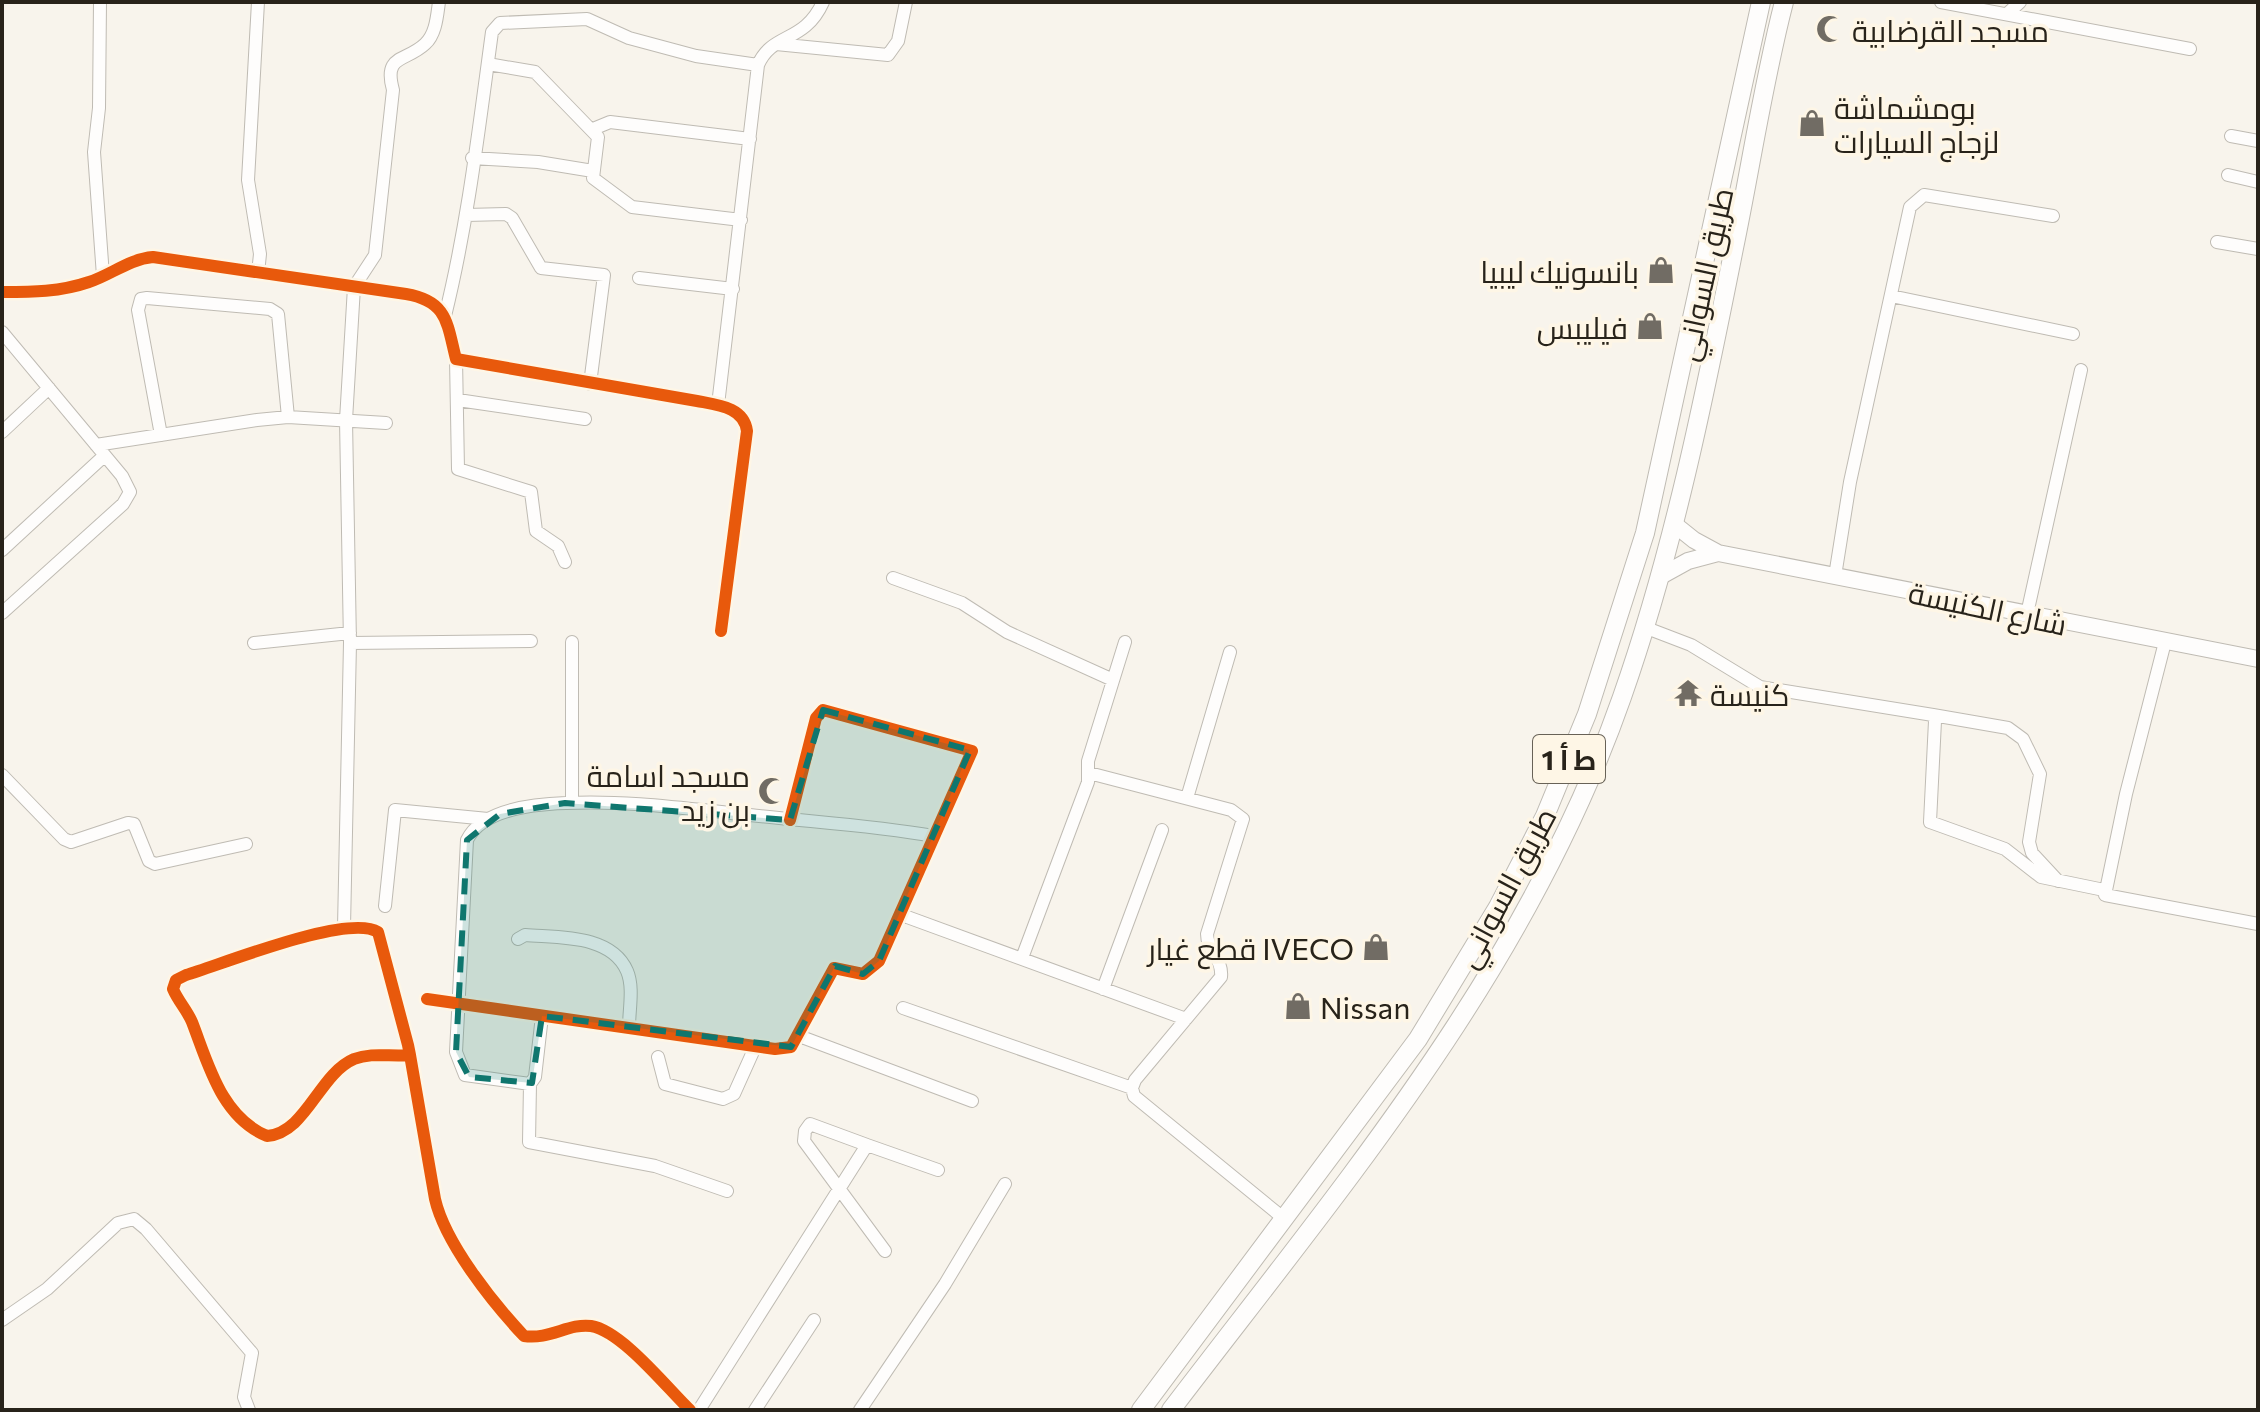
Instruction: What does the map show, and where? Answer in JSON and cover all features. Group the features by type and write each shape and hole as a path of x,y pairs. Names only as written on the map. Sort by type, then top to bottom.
{"highway":[{"name":"طريق السواني","path":"1141,1410 1282,1217 1342,1144 1453,985 1545,816 1582,727 1622,612 1645,533 1761,2"},
{"name":"طريق السواني","path":"1171,1410 1424,1076 1484,987 1523,921 1580,801 1623,695 1674,524 1784,2"}],"main road":[{"name":"شارع الكنيسة","path":"1674,524 1718,553 2258,659"},
{"name":"شارع الكنيسة","path":"1659,577 1688,561 1718,553"}],"street":[{"path":"100,2 99,108 94,152 103,276"},
{"path":"258,2 248,180 260,254 258,273"},
{"path":"344,927 350,638 346,420 354,287 375,255 393,90 390,71 394,62 425,44 434,30 439,2"},
{"path":"718,405 758,65 767,49 803,31 815,20 823,2"},
{"path":"776,44 888,55 898,41 906,2"},
{"path":"1941,2 2190,49"},
{"path":"2007,14 2020,2"},
{"path":"445,316 464,237 472,158 492,32 500,23 587,19 629,38 696,56 758,65"},
{"path":"488,64 535,72 593,129 598,137 593,171 597,184 632,207 741,220"},
{"path":"593,129 610,122 750,139"},
{"path":"2231,136 2258,141"},
{"path":"472,158 538,162 593,171"},
{"path":"2228,175 2258,182"},
{"path":"1835,576 1850,482 1910,207 1924,195 2053,216"},
{"path":"466,215 506,214 512,218 541,268 604,275 590,384"},
{"path":"2217,242 2258,249"},
{"path":"2,292 64,290 133,261 153,257 419,296 437,305 445,316 456,359 458,469 531,492 536,531 558,546 565,562"},
{"path":"639,278 733,289"},
{"path":"1891,296 2073,334"},
{"path":"161,435 139,318 138,303 147,298 270,309 278,314 288,417"},
{"path":"2,332 129,487 128,498 2,613"},
{"path":"456,359 718,405 742,416 747,431 721,631"},
{"path":"2027,614 2081,370"},
{"path":"2,432 49,388"},
{"path":"458,400 585,419"},
{"path":"2,550 100,450 161,435 288,417 386,423"},
{"path":"893,578 962,603 1007,632 1113,680"},
{"path":"1644,627 1691,645 1760,687 2008,728 2023,739 2040,774 2029,842 2032,853 2037,863 2059,882"},
{"path":"254,643 350,638 531,641"},
{"path":"572,642 572,803"},
{"path":"1022,958 1089,773 1088,761 1125,642"},
{"path":"2165,642 2104,890 2108,898 2258,924"},
{"path":"1187,798 1230,652"},
{"path":"427,999 786,1049 799,1036 834,968 863,974 874,968 972,751 823,710 816,718 790,820"},
{"path":"1933,715 1930,822 2005,849 2034,873 2059,882 2104,890"},
{"path":"1089,773 1236,812 1243,819 1207,934 1209,947 1221,966 1221,977 1135,1080 1132,1088 1134,1096 1282,1217"},
{"path":"2,775 64,839 71,842 128,823 134,824 149,861 155,864 246,844"},
{"path":"385,906 395,810 488,819 547,805 572,803 674,808 933,836"},
{"path":"488,819 477,826 467,840 456,1052 462,1073 530,1084"},
{"path":"1103,989 1162,830"},
{"path":"899,914 1186,1019"},
{"path":"410,1055 378,1055 351,1060 328,1080 287,1128 275,1136 260,1134 248,1124 212,1078 191,1020 173,989 176,980 344,927 373,928 382,937 410,1055 440,1220 454,1246 524,1336 541,1339 589,1326 611,1334 690,1410"},
{"path":"518,939 525,935 583,940 611,951 628,972 629,1027"},
{"path":"903,1008 1132,1088"},
{"path":"542,1016 535,1077 530,1084 529,1142 662,1167 727,1191"},
{"path":"799,1036 972,1101"},
{"path":"658,1057 665,1084 723,1099 734,1094 756,1045"},
{"path":"885,1251 804,1141 805,1131 810,1124 938,1170"},
{"path":"699,1410 867,1145"},
{"path":"860,1410 945,1284 1005,1184"},
{"path":"2,1320 47,1289 118,1223 134,1219 156,1240 252,1353 244,1397 249,1410"},
{"path":"755,1410 814,1320"}],"highlighted area":[{"path":"823,710 970,750 879,961 863,974 835,966 791,1047 542,1016 532,1083 469,1077 456,1052 467,840 500,814 565,803 790,820"}],"cycle path":[{"path":"2,292 67,288 153,257 406,294 420,297 438,308 447,325 456,359 729,408 741,417 747,431 721,631"},
{"path":"427,999 775,1049 791,1047 834,968 863,974 879,961 972,751 823,710 816,718 790,820"},
{"path":"410,1055 375,1055 354,1059 331,1077 292,1125 267,1136 238,1116 227,1102 190,1018 173,989 176,980 186,975 285,942 341,929 363,928 378,932 408,1045 410,1055 435,1199 459,1253 498,1307 524,1336 542,1336 583,1326 603,1330 630,1349 690,1410"}],"place":[{"name":"مسجد القرضابية","path":"1830,29"},
{"name":"بومشماشة لزجاج السيارات","path":"1812,123"},
{"name":"بانسونيك ليبيا","path":"1661,270"},
{"name":"فيليبس","path":"1650,326"},
{"name":"كنيسة","path":"1688,693"},
{"name":"مسجد اسامة بن زيد","path":"772,791"},
{"name":"قطع غيار IVECO","path":"1376,947"},
{"name":"Nissan","path":"1298,1006"}]}
